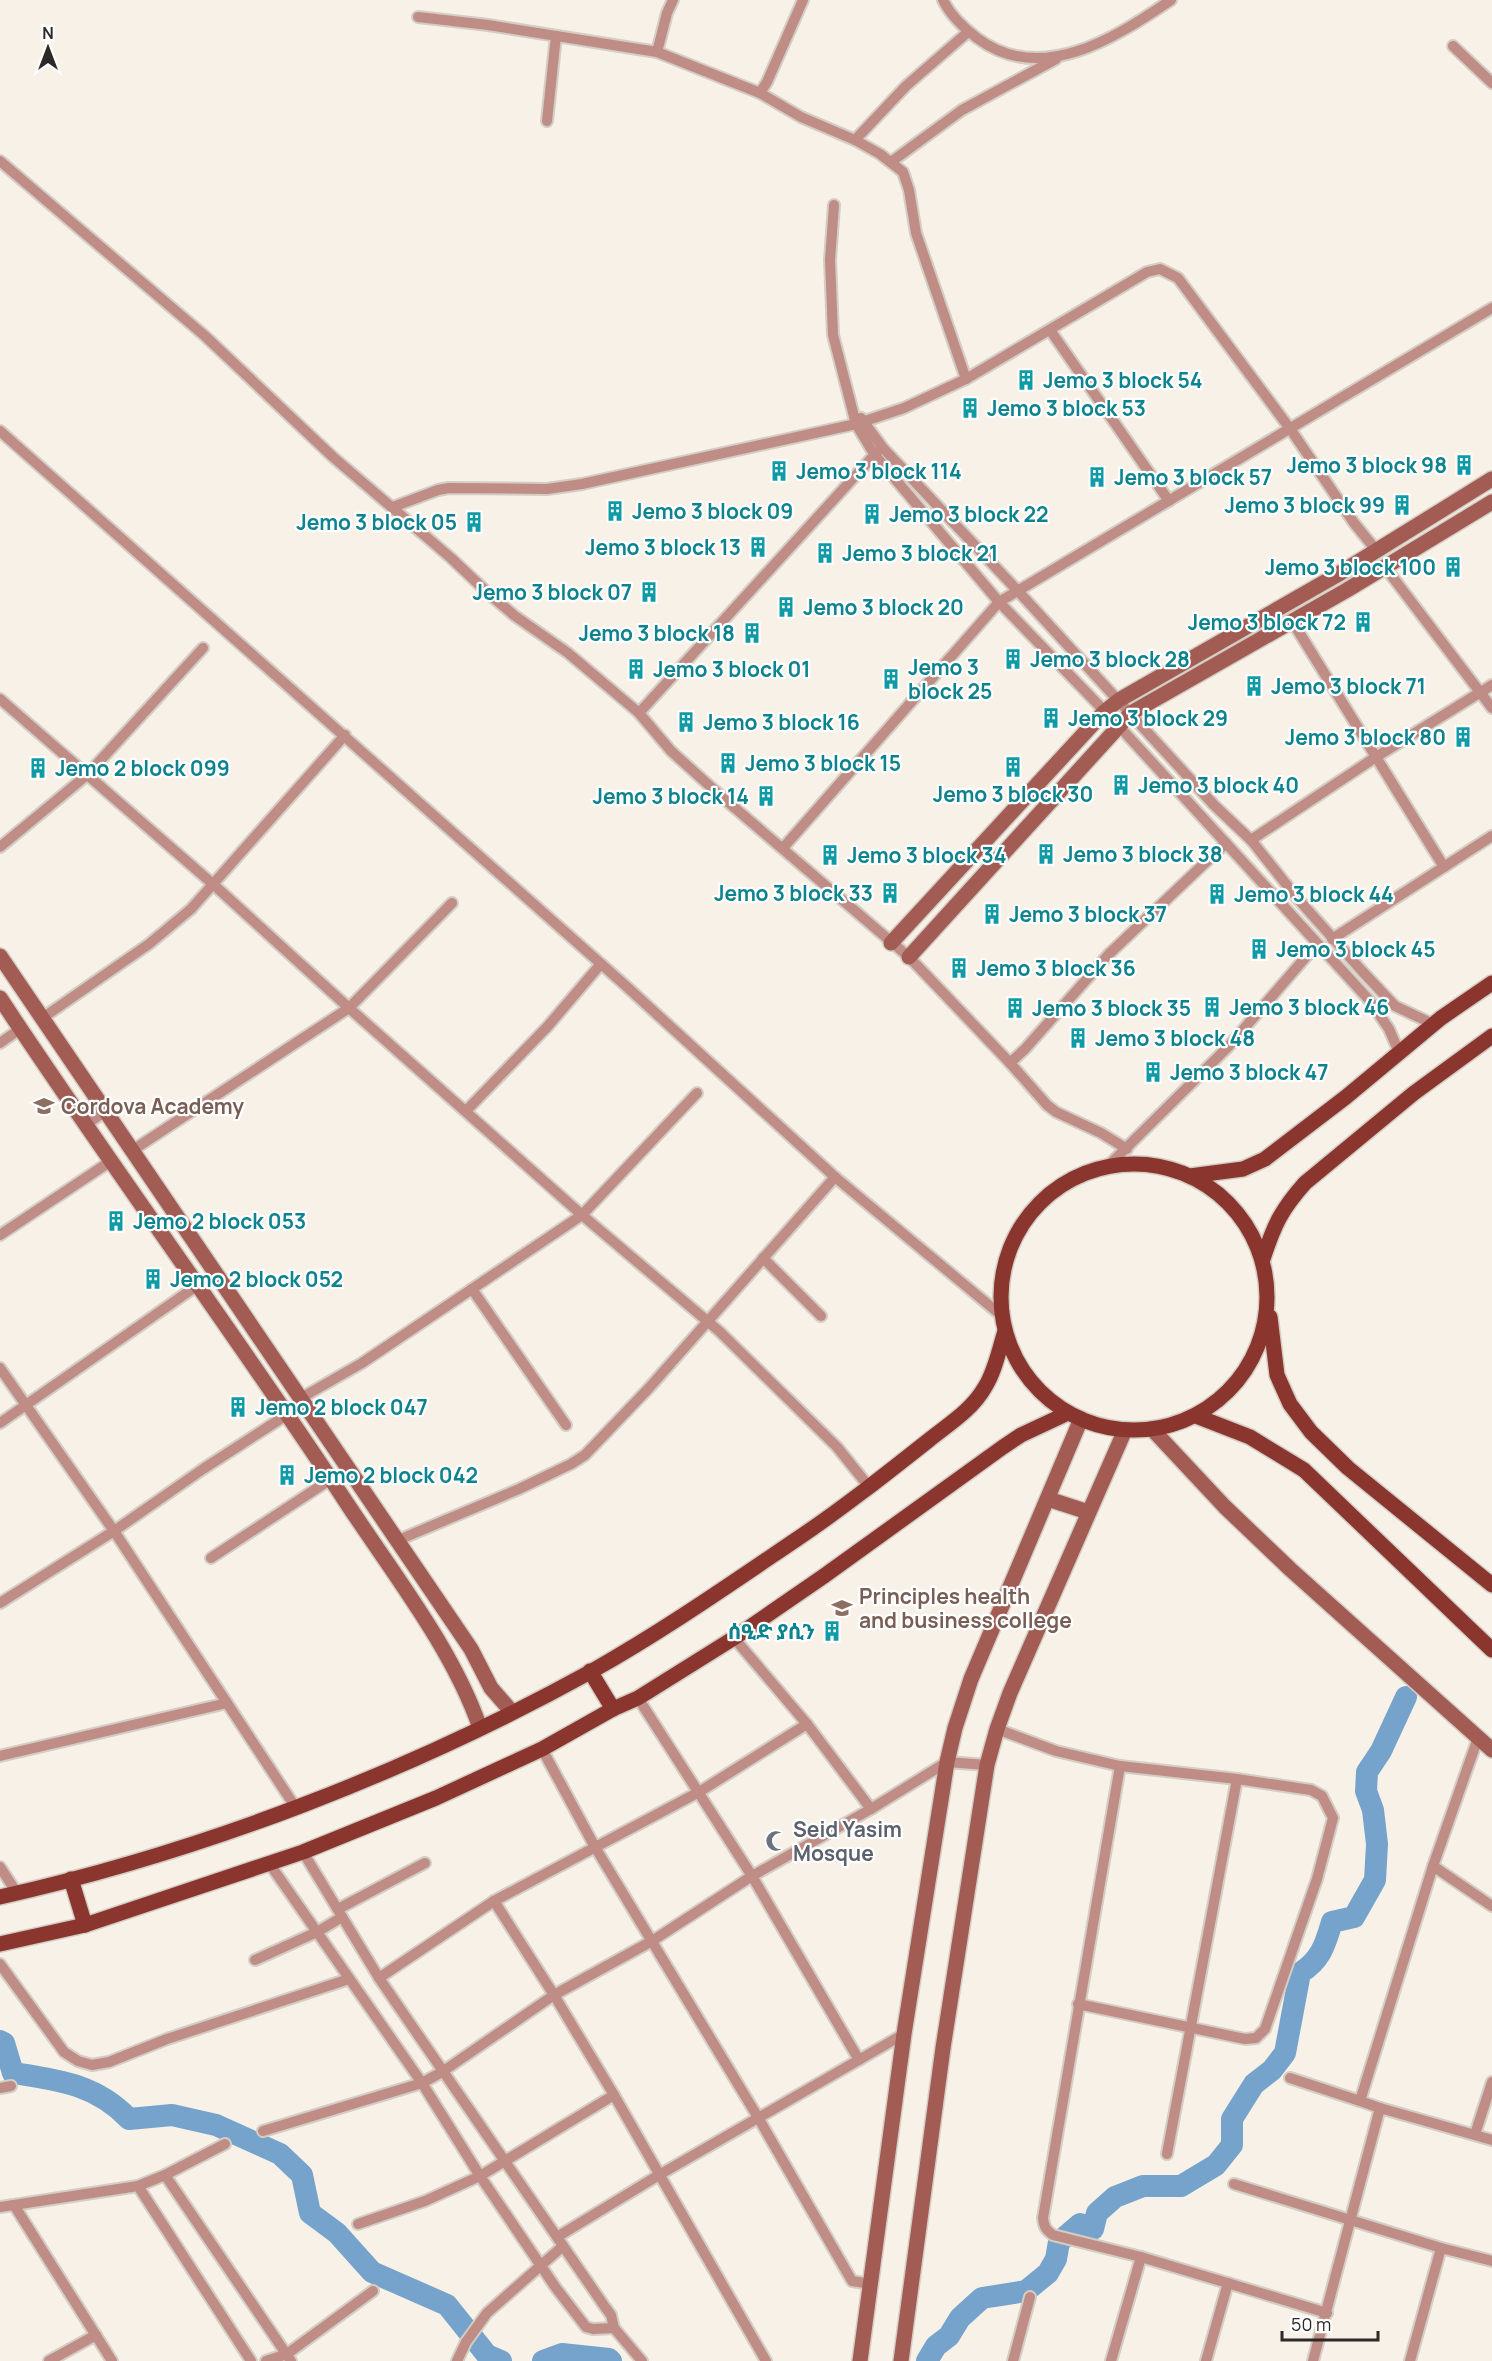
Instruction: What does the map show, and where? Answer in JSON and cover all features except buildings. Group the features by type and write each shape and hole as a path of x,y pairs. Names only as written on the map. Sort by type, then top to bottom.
{"main road":[{"path":"1190,1176 1243,1169 1265,1159 1346,1097 1433,1024 1492,983"},
{"path":"1263,1259 1274,1227 1290,1200 1305,1183 1414,1093 1492,1036"},
{"path":"1269,1305 1258,1350 1233,1388 1196,1416 1152,1429 1125,1430 1103,1427 1075,1416 1040,1392 1018,1364 1003,1324 1000,1291 1004,1266 1012,1242 1025,1220 1042,1201 1062,1185 1084,1173 1108,1166 1136,1164 1164,1167 1190,1176 1210,1187 1236,1210 1255,1238 1263,1259 1269,1305 1277,1375 1290,1404 1311,1432 1348,1468 1492,1585"},
{"path":"0,1897 71,1880 177,1848 296,1808 480,1728 590,1671 708,1599 870,1488 965,1413 985,1388 1003,1324"},
{"path":"0,1944 85,1924 303,1852 436,1798 542,1749 613,1709 638,1698 734,1638 1021,1435 1075,1416"},
{"path":"1196,1416 1250,1437 1304,1470 1492,1650"},
{"path":"590,1671 613,1709"},
{"path":"71,1880 85,1924"}],"street":[{"path":"657,52 667,13 674,0"},
{"path":"760,93 803,0"},
{"path":"944,0 947,8 968,32 991,49 1028,59 1059,58"},
{"path":"891,162 962,110 1059,58 1088,48 1134,25 1171,0"},
{"path":"417,17 657,52 760,93 801,117 855,140 891,162 903,172 909,190 916,233 966,379"},
{"path":"855,140 906,86 968,32"},
{"path":"547,121 556,36"},
{"path":"1453,46 1492,83"},
{"path":"0,161 205,336 333,457 393,507 515,616 568,653 639,713 671,751 909,957 1010,1063 1041,1099 1056,1112 1101,1133 1127,1149"},
{"path":"834,205 830,260 833,335 858,419 878,451 999,602 1118,725 1380,1014 1399,1052"},
{"path":"393,507 449,488 547,489 582,484 904,408 966,379 1147,272 1160,269 1178,278 1291,430 1354,523 1376,550"},
{"path":"783,848 999,602 1291,430 1492,308"},
{"path":"1050,330 1169,501"},
{"path":"0,431 345,735 626,986 835,1177 1003,1324"},
{"path":"639,713 878,451"},
{"path":"878,451 1017,590 1214,805 1251,840 1332,939 1395,1006 1433,1024"},
{"path":"891,943 1104,712 1119,700 1337,575 1492,479"},
{"path":"909,957 1131,713 1347,590 1492,502"},
{"path":"1385,567 1492,708"},
{"path":"1337,575 1347,590"},
{"path":"1292,621 1444,867"},
{"path":"0,847 87,775 203,648"},
{"path":"1251,840 1376,757 1492,685"},
{"path":"0,699 214,885 348,1008 582,1215 707,1321 837,1447 870,1488"},
{"path":"41,1019 149,944 191,909 345,735"},
{"path":"1201,817 1214,805"},
{"path":"1332,939 1492,836"},
{"path":"1010,1063 1109,954 1226,843"},
{"path":"1286,910 1298,899"},
{"path":"133,1150 348,1008 452,903"},
{"path":"1108,1166 1229,1046 1317,944"},
{"path":"0,956 471,1649 491,1688 512,1712"},
{"path":"466,1111 548,1026 600,965"},
{"path":"0,998 331,1479 446,1654 480,1728"},
{"path":"0,1042 20,1029"},
{"path":"301,1398 362,1363 582,1215 697,1093"},
{"path":"86,1125 105,1111"},
{"path":"0,1236 111,1161"},
{"path":"396,1541 519,1489 585,1455 649,1388 835,1177"},
{"path":"763,1258 821,1316"},
{"path":"0,1423 198,1285"},
{"path":"472,1289 566,1425"},
{"path":"0,1368 114,1531 296,1808"},
{"path":"0,1603 114,1531 202,1469 288,1414"},
{"path":"860,2361 904,2034 947,1762 971,1679 1048,1499 1075,1416"},
{"path":"1152,1429 1225,1507 1290,1569 1492,1750"},
{"path":"901,2361 943,2048 987,1765 1010,1693 1125,1430"},
{"path":"211,1558 331,1479"},
{"path":"344,1499 360,1488"},
{"path":"1048,1499 1088,1512"},
{"path":"734,1638 807,1724 871,1809"},
{"path":"638,1698 752,1876 859,2060"},
{"path":"0,1756 227,1703"},
{"path":"379,1978 494,1901 699,1792 807,1724"},
{"path":"997,1729 1056,1751 1120,1766 1311,1790 1322,1796 1333,1818 1317,1879 1265,2029 1256,2038 1245,2039 1078,2004"},
{"path":"1360,2101 1433,1866 1478,1738"},
{"path":"542,1749 595,1847 759,2119 852,2281 871,2284"},
{"path":"263,2131 422,2083 554,1995 652,1941 752,1876 871,1809 947,1762 987,1765"},
{"path":"1120,1766 1043,2218 1047,2231 1053,2235 1141,2257 1327,2313"},
{"path":"1167,2154 1237,1779"},
{"path":"303,1852 379,1978 441,2072 611,2315 614,2328 642,2361"},
{"path":"268,1863 422,2083 480,2176 540,2265 586,2327 614,2328"},
{"path":"255,1960 317,1932 340,1913 425,1863"},
{"path":"1433,1866 1492,1906"},
{"path":"0,1867 16,1893"},
{"path":"494,1901 614,2095 766,2361"},
{"path":"0,1964 64,2052 78,2061 92,2065 109,2062 167,2039 349,1979"},
{"path":"457,2361 466,2342 487,2313 540,2265 560,2241 659,2175 904,2034"},
{"path":"1290,2078 1380,2108 1492,2140"},
{"path":"1474,2134 1492,2082"},
{"path":"358,2224 425,2201 480,2176 614,2095"},
{"path":"1313,2361 1380,2108"},
{"path":"0,2207 138,2186 165,2175 225,2144"},
{"path":"165,2175 289,2357"},
{"path":"1234,2184 1442,2248 1492,2261"},
{"path":"138,2186 251,2361"},
{"path":"14,2205 112,2361"},
{"path":"1410,2361 1442,2248"},
{"path":"1111,2361 1141,2257"},
{"path":"1206,2361 1228,2283"},
{"path":"266,2361 289,2357 373,2291"},
{"path":"1013,2361 1030,2296"},
{"path":"49,2361 96,2335"}],"waterway":[{"path":"927,2361 936,2346 949,2336 960,2318 982,2298 1026,2291 1048,2273 1056,2259 1059,2242 1080,2224 1093,2229 1097,2213 1115,2197 1143,2186 1181,2186 1216,2165 1232,2145 1232,2119 1254,2084 1272,2070 1285,2053 1300,1973 1318,1957 1332,1922 1354,1917 1375,1880 1377,1844 1373,1810 1366,1791 1367,1772 1381,1751 1406,1697"},
{"path":"0,2041 4,2043 13,2073 61,2081 90,2091 116,2107 129,2119 172,2115 216,2125 280,2154 302,2175 310,2213 337,2233 372,2272 447,2305 487,2355 501,2361"},
{"path":"543,2361 562,2354 611,2361"}],"place":[{"name":"Jemo 3 block 54","path":"1026,380"},
{"name":"Jemo 3 block 53","path":"970,408"},
{"name":"Jemo 3 block 98","path":"1464,465"},
{"name":"Jemo 3 block 114","path":"779,471"},
{"name":"Jemo 3 block 57","path":"1097,477"},
{"name":"Jemo 3 block 99","path":"1402,505"},
{"name":"Jemo 3 block 09","path":"615,511"},
{"name":"Jemo 3 block 22","path":"872,514"},
{"name":"Jemo 3 block 05","path":"474,522"},
{"name":"Jemo 3 block 13","path":"758,547"},
{"name":"Jemo 3 block 21","path":"825,553"},
{"name":"Jemo 3 block 100","path":"1453,567"},
{"name":"Jemo 3 block 07","path":"649,592"},
{"name":"Jemo 3 block 20","path":"786,607"},
{"name":"Jemo 3 block 72","path":"1363,622"},
{"name":"Jemo 3 block 18","path":"752,633"},
{"name":"Jemo 3 block 28","path":"1013,659"},
{"name":"Jemo 3 block 01","path":"636,669"},
{"name":"Jemo 3 block 25","path":"891,679"},
{"name":"Jemo 3 block 71","path":"1254,686"},
{"name":"Jemo 3 block 29","path":"1051,718"},
{"name":"Jemo 3 block 16","path":"686,722"},
{"name":"Jemo 3 block 80","path":"1463,737"},
{"name":"Jemo 3 block 15","path":"728,763"},
{"name":"Jemo 3 block 30","path":"1013,767"},
{"name":"Jemo 2 block 099","path":"38,768"},
{"name":"Jemo 3 block 40","path":"1121,785"},
{"name":"Jemo 3 block 14","path":"766,796"},
{"name":"Jemo 3 block 38","path":"1046,854"},
{"name":"Jemo 3 block 34","path":"830,855"},
{"name":"Jemo 3 block 33","path":"890,893"},
{"name":"Jemo 3 block 44","path":"1217,894"},
{"name":"Jemo 3 block 37","path":"992,914"},
{"name":"Jemo 3 block 45","path":"1259,949"},
{"name":"Jemo 3 block 36","path":"959,968"},
{"name":"Jemo 3 block 46","path":"1212,1007"},
{"name":"Jemo 3 block 35","path":"1015,1008"},
{"name":"Jemo 3 block 48","path":"1078,1038"},
{"name":"Jemo 3 block 47","path":"1153,1072"},
{"name":"Cordova Academy","path":"44,1106"},
{"name":"Jemo 2 block 053","path":"116,1221"},
{"name":"Jemo 2 block 052","path":"153,1279"},
{"name":"Jemo 2 block 047","path":"238,1407"},
{"name":"Jemo 2 block 042","path":"287,1475"},
{"name":"Principles health and business college","path":"842,1608"},
{"name":"ሰዒድ ያሲን","path":"832,1631"},
{"name":"Seid Yasim Mosque","path":"776,1841"}]}
